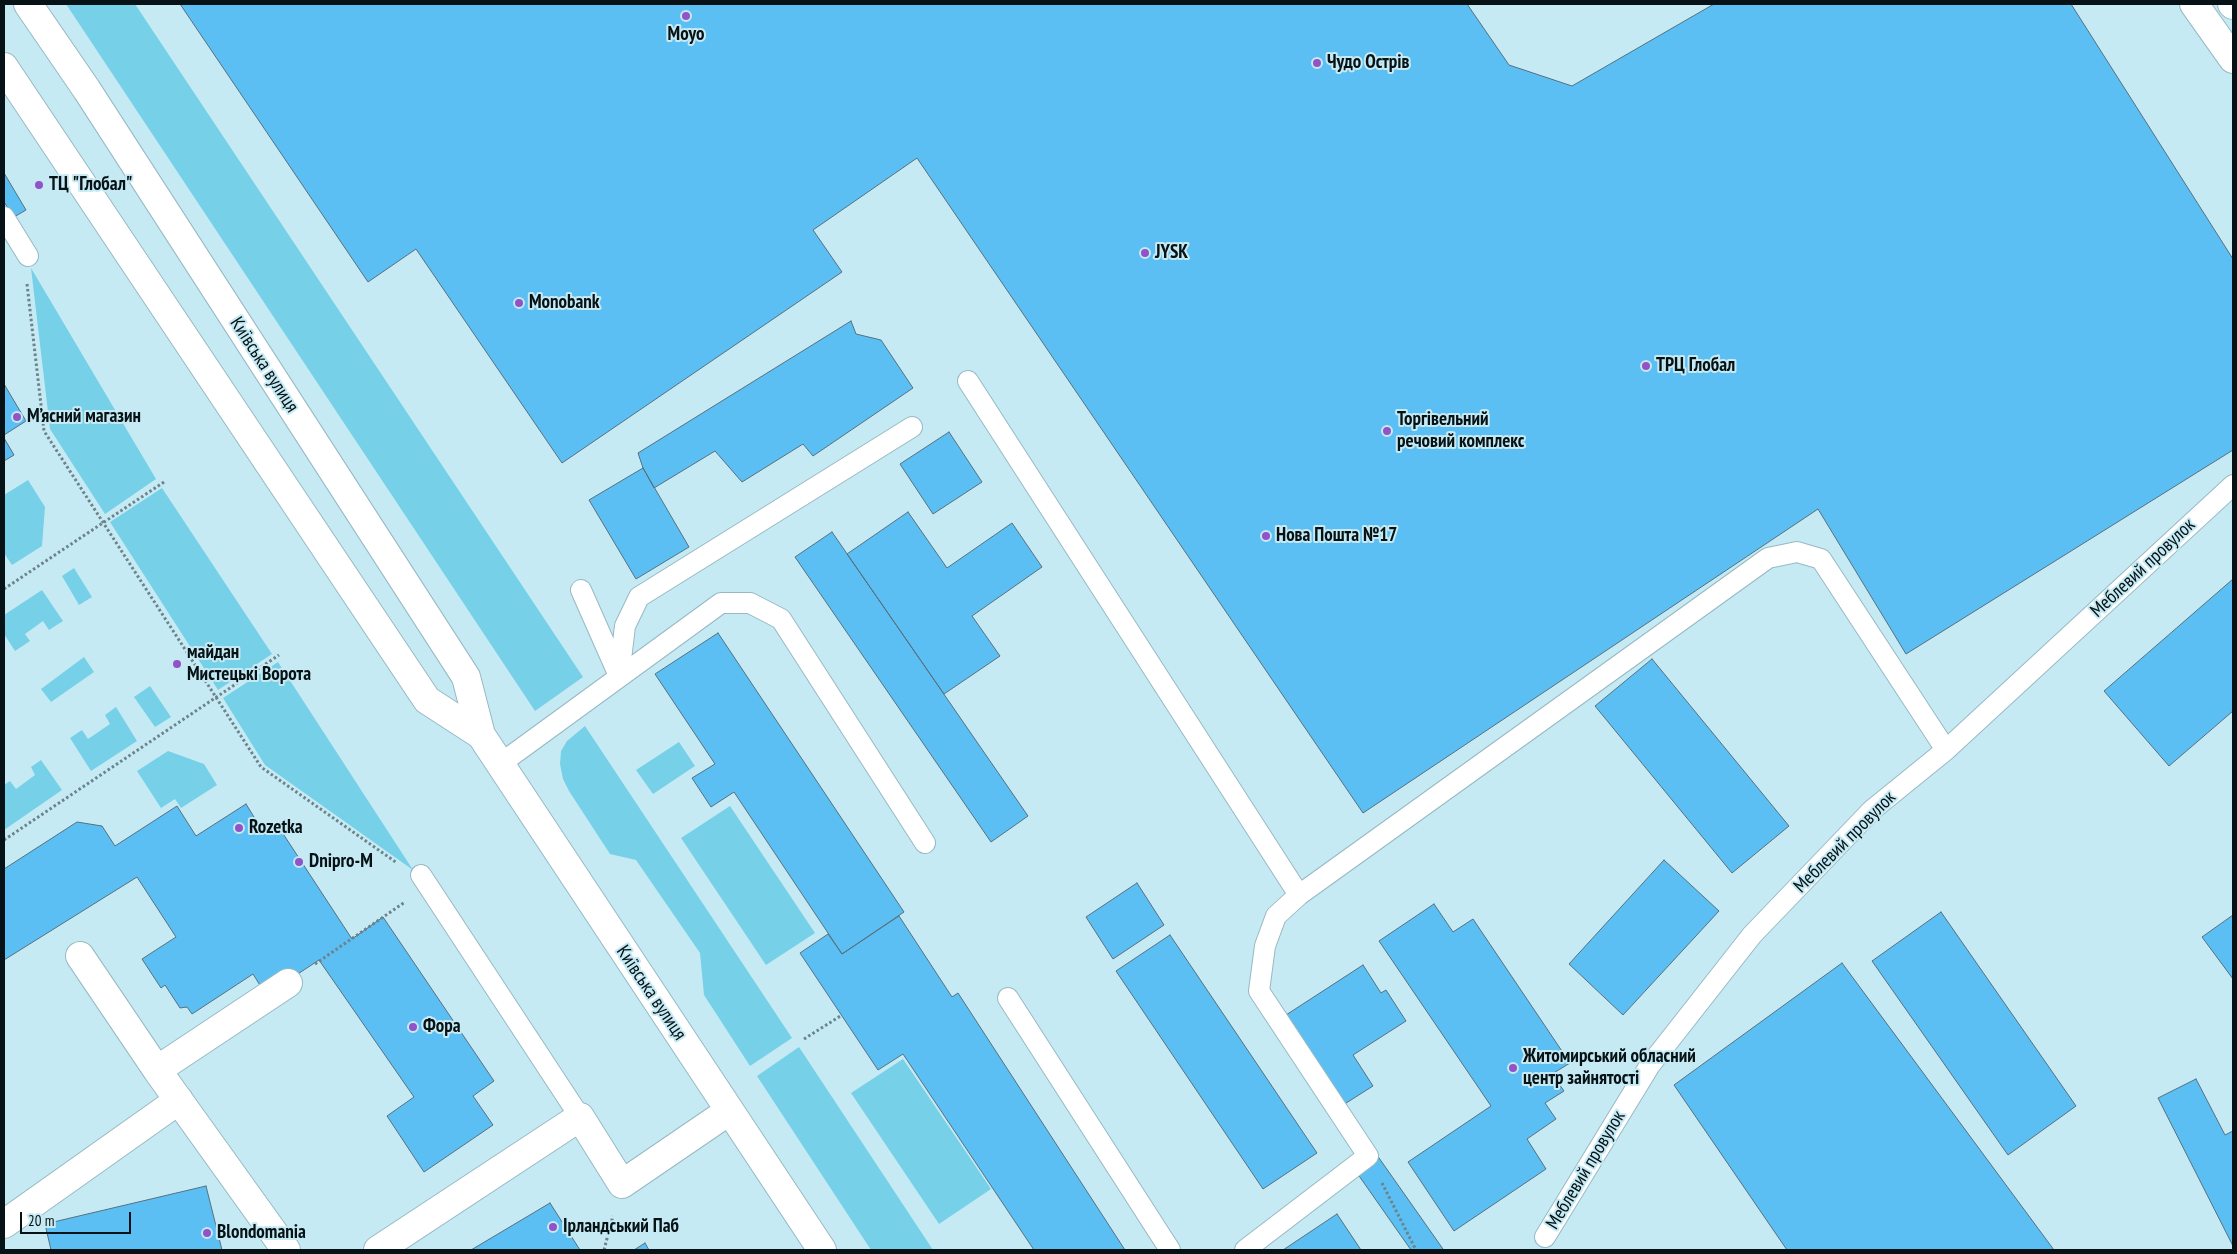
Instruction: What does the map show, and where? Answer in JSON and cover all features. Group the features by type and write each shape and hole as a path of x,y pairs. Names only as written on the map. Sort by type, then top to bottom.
{"main road":[{"name":"Київська вулиця","path":"28,4 87,90 466,677 481,735 822,1250"},
{"path":"2194,4 2233,60"},
{"name":"Київська вулиця","path":"4,67 427,700 481,735"},
{"path":"80,956 157,1070 286,1250"},
{"path":"157,1070 288,983"},
{"path":"4,1224 179,1100"},
{"path":"378,1250 580,1117 622,1184 729,1111"}],"lane":[{"path":"4,217 25,251"},
{"path":"968,381 1299,895"},
{"path":"618,676 625,626 639,597 912,427"},
{"name":"Меблевий провулок","path":"1545,1237 1650,1065 1752,935 1872,810 1946,750 2233,485"},
{"path":"1244,1250 1368,1156 1259,991 1265,946 1276,916 1299,895 1768,558 1797,552 1821,560 1946,750"},
{"path":"581,590 618,676"},
{"path":"500,764 618,676 641,663 721,603 750,603 780,620 925,843"},
{"path":"425,880 580,1117"},
{"path":"1008,998 1170,1250"}],"path":[{"path":"25,251 44,431 261,767 425,880 288,983"},
{"path":"4,589 164,482"},
{"path":"4,840 279,655"},
{"path":"804,1039 842,1015"},
{"path":"1368,1156 1416,1250"}],"shaded area":[{"path":"66,4 135,4 583,677 535,711"},
{"path":"31,268 156,479 105,514 50,429"},
{"path":"28,480 45,507 42,546 12,565 4,553 4,495"},
{"path":"162,488 272,654 218,690 110,522"},
{"path":"74,568 92,597 79,605 62,576"},
{"path":"42,590 63,621 49,630 43,621 25,634 30,641 15,651 4,634 4,615"},
{"path":"84,657 94,672 51,702 41,689"},
{"path":"278,662 413,870 265,765 223,698"},
{"path":"150,686 171,717 155,727 134,697"},
{"path":"116,707 137,741 91,771 70,738 82,730 88,739 110,724 105,715"},
{"path":"585,726 792,1038 750,1066 704,995 700,953 636,860 610,854 563,779 560,764 561,751 567,741"},
{"path":"679,742 695,766 653,794 636,770"},
{"path":"168,751 204,764 217,785 181,808 175,799 161,808 137,771"},
{"path":"41,760 62,790 4,830 4,785 10,781 16,789 35,775 31,767"},
{"path":"730,806 815,933 766,965 681,838"},
{"path":"799,1047 933,1250 871,1250 757,1076"},
{"path":"903,1059 991,1189 939,1224 851,1093"}],"building":[{"name":"ТРЦ Глобал","path":"180,4 1467,4 1509,65 1572,86 1714,4 2071,4 2233,259 2233,450 1906,654 1818,509 1363,813 917,158 813,230 842,272 562,463 416,249 368,282"},
{"path":"4,173 26,210 14,217 4,202"},
{"path":"851,321 856,334 881,340 913,388 813,456 803,444 742,482 715,451 654,488 643,468 638,453"},
{"path":"4,384 26,421 4,435"},
{"path":"949,432 982,482 933,514 900,464"},
{"path":"4,438 14,455 4,461"},
{"path":"643,468 689,547 636,579 589,500"},
{"path":"908,512 947,568 1012,523 1042,567 972,616 1000,656 944,694 847,554"},
{"path":"832,532 1028,816 991,842 795,557"},
{"path":"2233,579 2233,711 2169,766 2104,691"},
{"path":"718,633 904,912 842,954 734,792 711,807 692,778 715,764 655,674"},
{"path":"1652,659 1789,826 1732,873 1595,706"},
{"path":"246,804 265,835 278,826 352,939 383,917 494,1081 473,1096 493,1125 424,1172 387,1116 414,1097 319,960 266,995 253,974 192,1014 187,1007 180,1008 165,985 161,988 142,959 176,937 137,877 4,960 4,869 77,822 102,826 115,846 177,806 196,836"},
{"path":"1664,860 1719,911 1623,1015 1569,964"},
{"path":"1137,883 1164,925 1113,959 1086,917"},
{"name":"Житомирський обласний центр зайнятості","path":"1434,904 1453,932 1473,919 1570,1063 1552,1074 1564,1091 1545,1103 1556,1119 1527,1139 1546,1169 1454,1231 1408,1162 1491,1106 1379,941"},
{"path":"1941,912 2076,1106 2008,1155 1872,961"},
{"path":"2233,915 2233,979 2202,937"},
{"path":"899,916 952,997 958,993 1125,1250 1034,1250 903,1054 878,1070 800,953 828,934 842,954"},
{"path":"1170,935 1317,1153 1263,1189 1116,971"},
{"path":"1842,963 2054,1250 1787,1250 1674,1085"},
{"path":"1363,965 1381,993 1386,990 1406,1021 1353,1055 1373,1086 1343,1105 1286,1015"},
{"path":"2196,1079 2225,1135 2233,1131 2233,1246 2158,1098"},
{"path":"1372,1148 1443,1249 1411,1250 1350,1163"},
{"path":"206,1186 222,1250 51,1250 45,1224"},
{"path":"550,1203 580,1250 471,1250"},
{"path":"1337,1214 1361,1250 1283,1250"},
{"path":"645,1243 649,1250 634,1250"}],"place":[{"name":"Moyo","path":"686,16"},
{"name":"Чудо Острів","path":"1317,63"},
{"name":"ТЦ \"Глобал\"","path":"39,185"},
{"name":"JYSK","path":"1145,253"},
{"name":"Monobank","path":"519,303"},
{"name":"ТРЦ Глобал","path":"1646,366"},
{"name":"М’ясний магазин","path":"17,417"},
{"name":"Торгівельний речовий комплекс","path":"1387,431"},
{"name":"Нова Пошта №17","path":"1266,536"},
{"name":"майдан Мистецькі Ворота","path":"177,664"},
{"name":"Rozetka","path":"239,828"},
{"name":"Dnipro-M","path":"299,862"},
{"name":"Фора","path":"413,1027"},
{"name":"Житомирський обласний центр зайнятості","path":"1513,1068"},
{"name":"Ірландський Паб","path":"553,1227"},
{"name":"Blondomania","path":"207,1233"}]}
